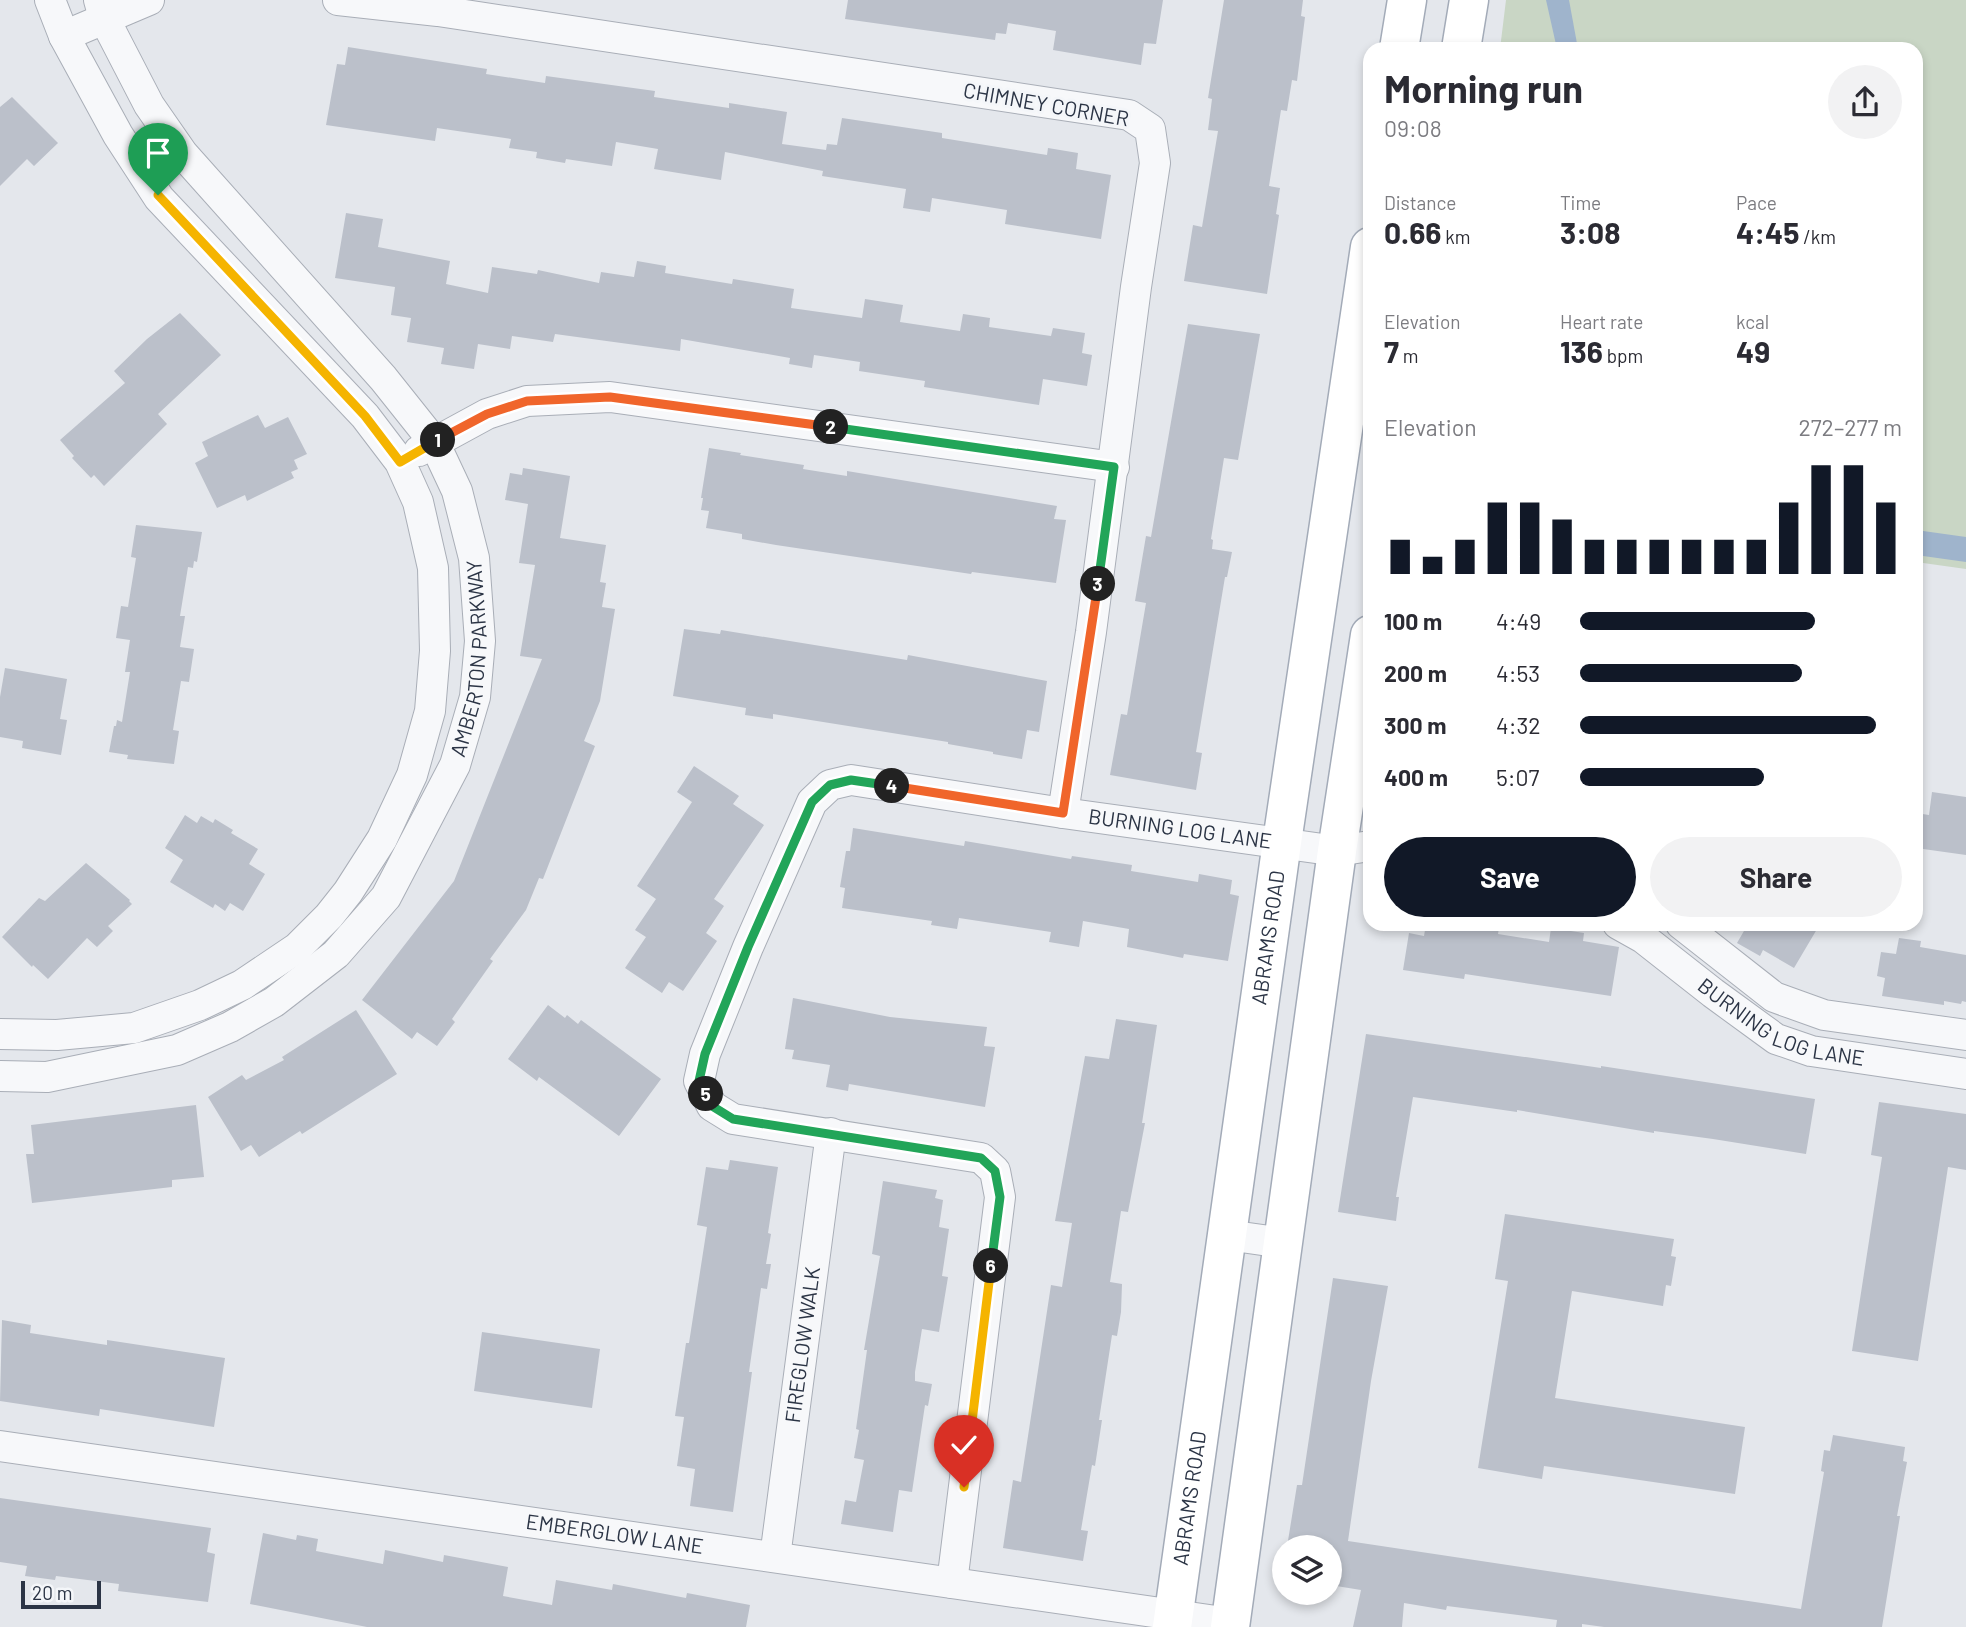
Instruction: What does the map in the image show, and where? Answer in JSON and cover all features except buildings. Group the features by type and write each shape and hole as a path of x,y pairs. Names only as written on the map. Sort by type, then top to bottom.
{"main road":[{"path":"1400,42 1407,0"},
{"path":"1464,28 1474,0"},
{"name":"ABRAMS ROAD","path":"1173,1621 1282,842 1363,294"},
{"path":"1230,1625 1284,1243 1354,848 1363,728"}],"street":[{"name":"AMBERTON PARKWAY","path":"0,1034 57,1035 134,1028 200,1005 242,985 297,948 329,916 348,892 382,839 412,775 430,711 435,651 433,568 418,502 400,462 365,416 159,198 118,135 64,36 50,0"},
{"path":"64,36 102,9 149,0"},
{"name":"CHIMNEY CORNER","path":"338,0 439,6 1129,115 1150,129 1155,163 1063,813"},
{"name":"AMBERTON PARKWAY","path":"0,1076 47,1077 177,1050 230,1027 274,1002 336,954 386,897 455,765 475,697 480,641 474,558 457,491 434,442 383,378 183,154 149,105 102,9"},
{"path":"400,462 487,414 527,401 610,397 1114,467"},
{"name":"BURNING LOG LANE","path":"952,1583 1000,1197 995,1171 981,1158 733,1119 712,1106 699,1081 705,1054 748,947 812,802 830,785 851,780 1063,813 1282,842 1354,848"},
{"name":"BURNING LOG LANE","path":"1630,931 1776,1039 1811,1051 1966,1074"},
{"name":"BURNING LOG LANE","path":"1690,931 1773,997 1824,1015 1966,1035"},
{"name":"FIREGLOW WALK","path":"775,1557 831,1133"},
{"path":"1227,1235 1284,1243"},
{"name":"EMBERGLOW LANE","path":"0,1446 952,1583 1173,1621 1230,1625"}],"green space":[{"path":"1506,0 1966,0 1966,569 1923,563 1923,42 1501,42"}],"water":[{"path":"1546,0 1569,0 1577,42 1555,42"},
{"path":"1923,531 1966,537 1966,562 1923,556"}],"route":[{"path":"158,195 365,416 400,462 487,414 527,401 610,397 1114,467 1063,813 851,780 830,785 812,802 748,947 705,1054 699,1081 712,1106 733,1119 981,1158 995,1171 1000,1197 964,1487"}]}
